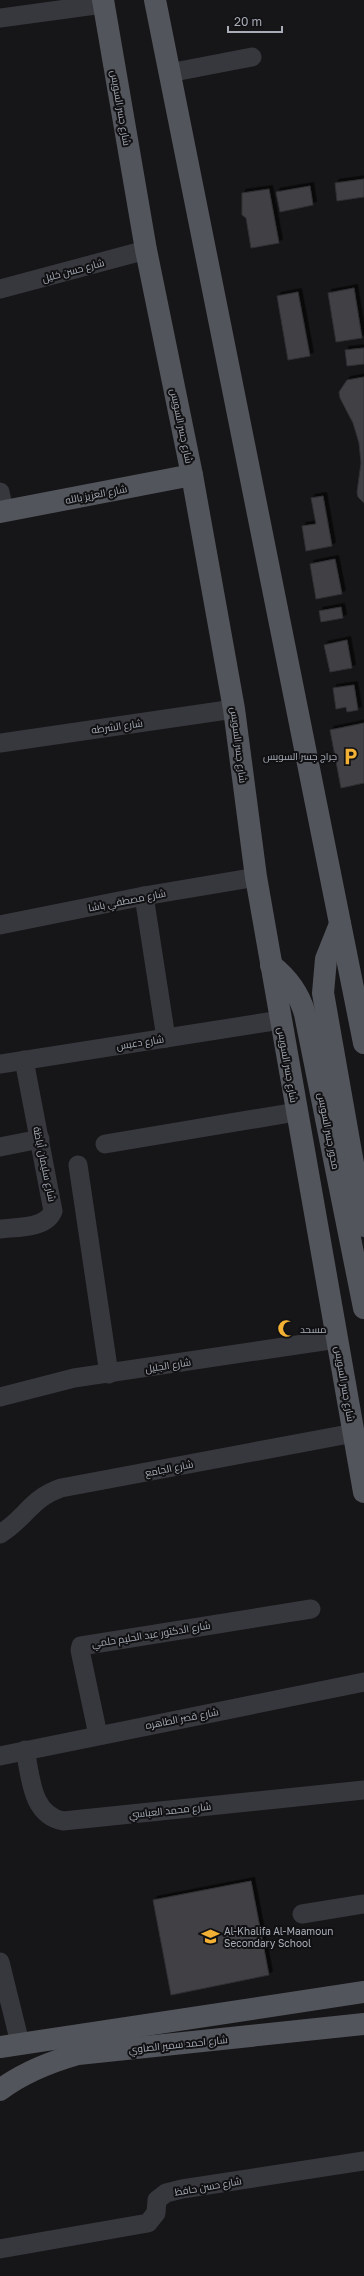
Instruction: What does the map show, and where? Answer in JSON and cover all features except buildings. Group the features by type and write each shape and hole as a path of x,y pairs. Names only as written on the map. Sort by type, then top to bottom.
{"main road":[{"path":"155,0 340,924 362,1019 364,1042"},
{"name":"شارع جسر السويس","path":"103,2 146,250 192,475 234,709 256,878 364,1492"},
{"name":"شارع العزيز بالله","path":"1,505 192,475"},
{"name":"محور جسر السويس","path":"340,924 326,959 323,977 323,1004 364,1226"},
{"name":"محور جسر السويس","path":"271,965 290,981 302,1002 364,1308"},
{"path":"10,2045 364,1992"},
{"name":"شارع احمد سمير الصاوي","path":"0,2090 31,2070 78,2054 364,2024"}],"street":[{"path":"0,18 103,2"},
{"path":"169,73 252,57"},
{"name":"شارع حسن خليل","path":"0,289 146,250"},
{"name":"شارع الشرطه","path":"0,743 234,709"},
{"name":"شارع مصطفي باشا","path":"0,925 144,896 256,878"},
{"path":"144,896 166,1038"},
{"name":"شارع دعبس","path":"0,1064 281,1020"},
{"name":"شارع سليمان أباظة","path":"0,1229 40,1223 51,1216 54,1206 24,1060"},
{"path":"105,1144 296,1112"},
{"path":"0,1147 40,1140"},
{"path":"78,1165 109,1374"},
{"name":"شارع الجليل","path":"0,1397 74,1378 337,1339"},
{"name":"شارع الجامع","path":"0,1534 16,1522 39,1498 61,1488 354,1433"},
{"name":"شارع الدكتور عبد الحليم حلمي","path":"98,1735 80,1650 84,1644 312,1609"},
{"name":"شارع قصر الطاهره","path":"0,1756 364,1682"},
{"name":"شارع محمد العباسي","path":"25,1750 39,1806 49,1816 64,1821 364,1790"},
{"path":"302,1914 364,1904"},
{"path":"0,1962 10,2045"},
{"name":"شارع حسن حافظ","path":"0,2249 148,2222 156,2212 157,2200 166,2193 364,2161"}],"place":[{"name":"جراج جسر السويس","path":"350,756"},
{"name":"مسحد","path":"287,1329"},
{"name":"Al-Khalifa Al-Maamoun Secondary School","path":"211,1937"}]}
